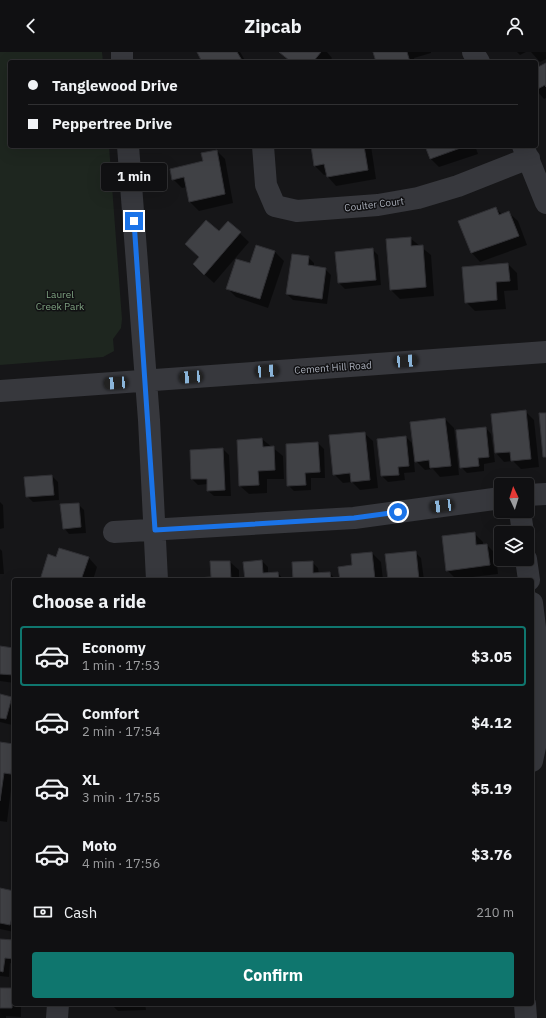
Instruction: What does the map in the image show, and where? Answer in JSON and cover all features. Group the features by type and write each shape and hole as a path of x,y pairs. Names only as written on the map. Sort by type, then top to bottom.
{"street":[{"path":"128,148 146,380 158,578"},
{"name":"Coulter Court","path":"263,148 266,185 275,206 297,211 378,205 418,198 458,186 526,152"},
{"path":"526,152 546,203"},
{"name":"Cement Hill Road","path":"0,391 546,352"},
{"path":"534,495 546,494"},
{"path":"114,532 354,518 494,499"},
{"path":"527,566 529,578"},
{"path":"534,618 542,676 540,723 534,752"},
{"path":"57,1018 58,1006"},
{"path":"520,1018 526,1018 525,1006"}],"green space":[{"name":"Laurel Creek Park","path":"0,52 102,52 103,60 8,60 8,148 109,148 122,319 121,328 113,339 114,351 103,357 0,365"}],"building":[{"path":"197,52 237,52 242,60 201,60"},
{"path":"279,52 321,52 315,60 289,60"},
{"path":"373,52 407,52 409,60 375,60"},
{"path":"546,63 546,87 545,85 538,89 538,67"},
{"path":"311,148 364,148 368,170 327,177 324,164 314,166"},
{"path":"426,148 460,148 430,159"},
{"path":"217,150 225,194 189,202 184,177 172,180 170,169 203,161 201,153"},
{"path":"496,207 499,215 509,211 519,236 471,253 458,221"},
{"path":"206,220 219,231 228,221 241,232 204,275 193,264 199,257 185,244"},
{"path":"411,237 411,246 423,245 426,287 390,290 386,239"},
{"path":"256,245 275,251 260,299 226,289 236,259 250,263"},
{"path":"373,248 376,280 338,283 335,252"},
{"path":"292,254 309,256 308,265 326,268 322,299 286,294"},
{"path":"508,263 510,281 496,282 497,300 465,303 462,267"},
{"path":"526,410 531,459 511,461 510,452 495,453 491,414"},
{"path":"539,413 546,413 546,457 543,457"},
{"path":"445,418 451,466 430,468 429,460 415,462 410,422"},
{"path":"486,427 489,457 478,458 479,466 460,468 456,430"},
{"path":"365,432 370,480 351,482 350,473 333,475 329,435"},
{"path":"406,436 409,466 398,467 399,475 381,476 377,439"},
{"path":"262,438 263,447 274,446 275,470 258,471 259,485 239,486 237,440"},
{"path":"318,442 320,472 305,473 306,485 287,486 286,444"},
{"path":"223,448 225,490 207,491 207,479 191,479 190,450"},
{"path":"52,475 54,495 26,497 24,477"},
{"path":"79,503 81,527 63,529 60,504"},
{"path":"475,532 476,545 487,544 490,565 446,571 442,536"},
{"path":"59,548 89,557 82,578 41,578 48,554 56,557"},
{"path":"416,551 419,578 388,578 385,554"},
{"path":"372,552 375,578 340,578 338,567 352,565 351,554"},
{"path":"262,560 263,573 278,572 279,578 245,578 243,562"},
{"path":"210,561 230,561 231,578 197,578 211,577"},
{"path":"313,561 313,573 330,572 331,578 293,578 292,562"},
{"path":"0,646 12,648 12,675 0,674"},
{"path":"0,694 12,697 6,719 0,718"},
{"path":"0,742 12,744 12,764 11,774 4,773 0,801"},
{"path":"0,888 12,891 12,918 10,925 0,923"},
{"path":"0,939 12,940 12,959 5,958 3,972 0,971"},
{"path":"0,988 12,988 12,1008 0,1008"}],"route":[{"path":"134,221 155,530 354,518 398,512"}]}
